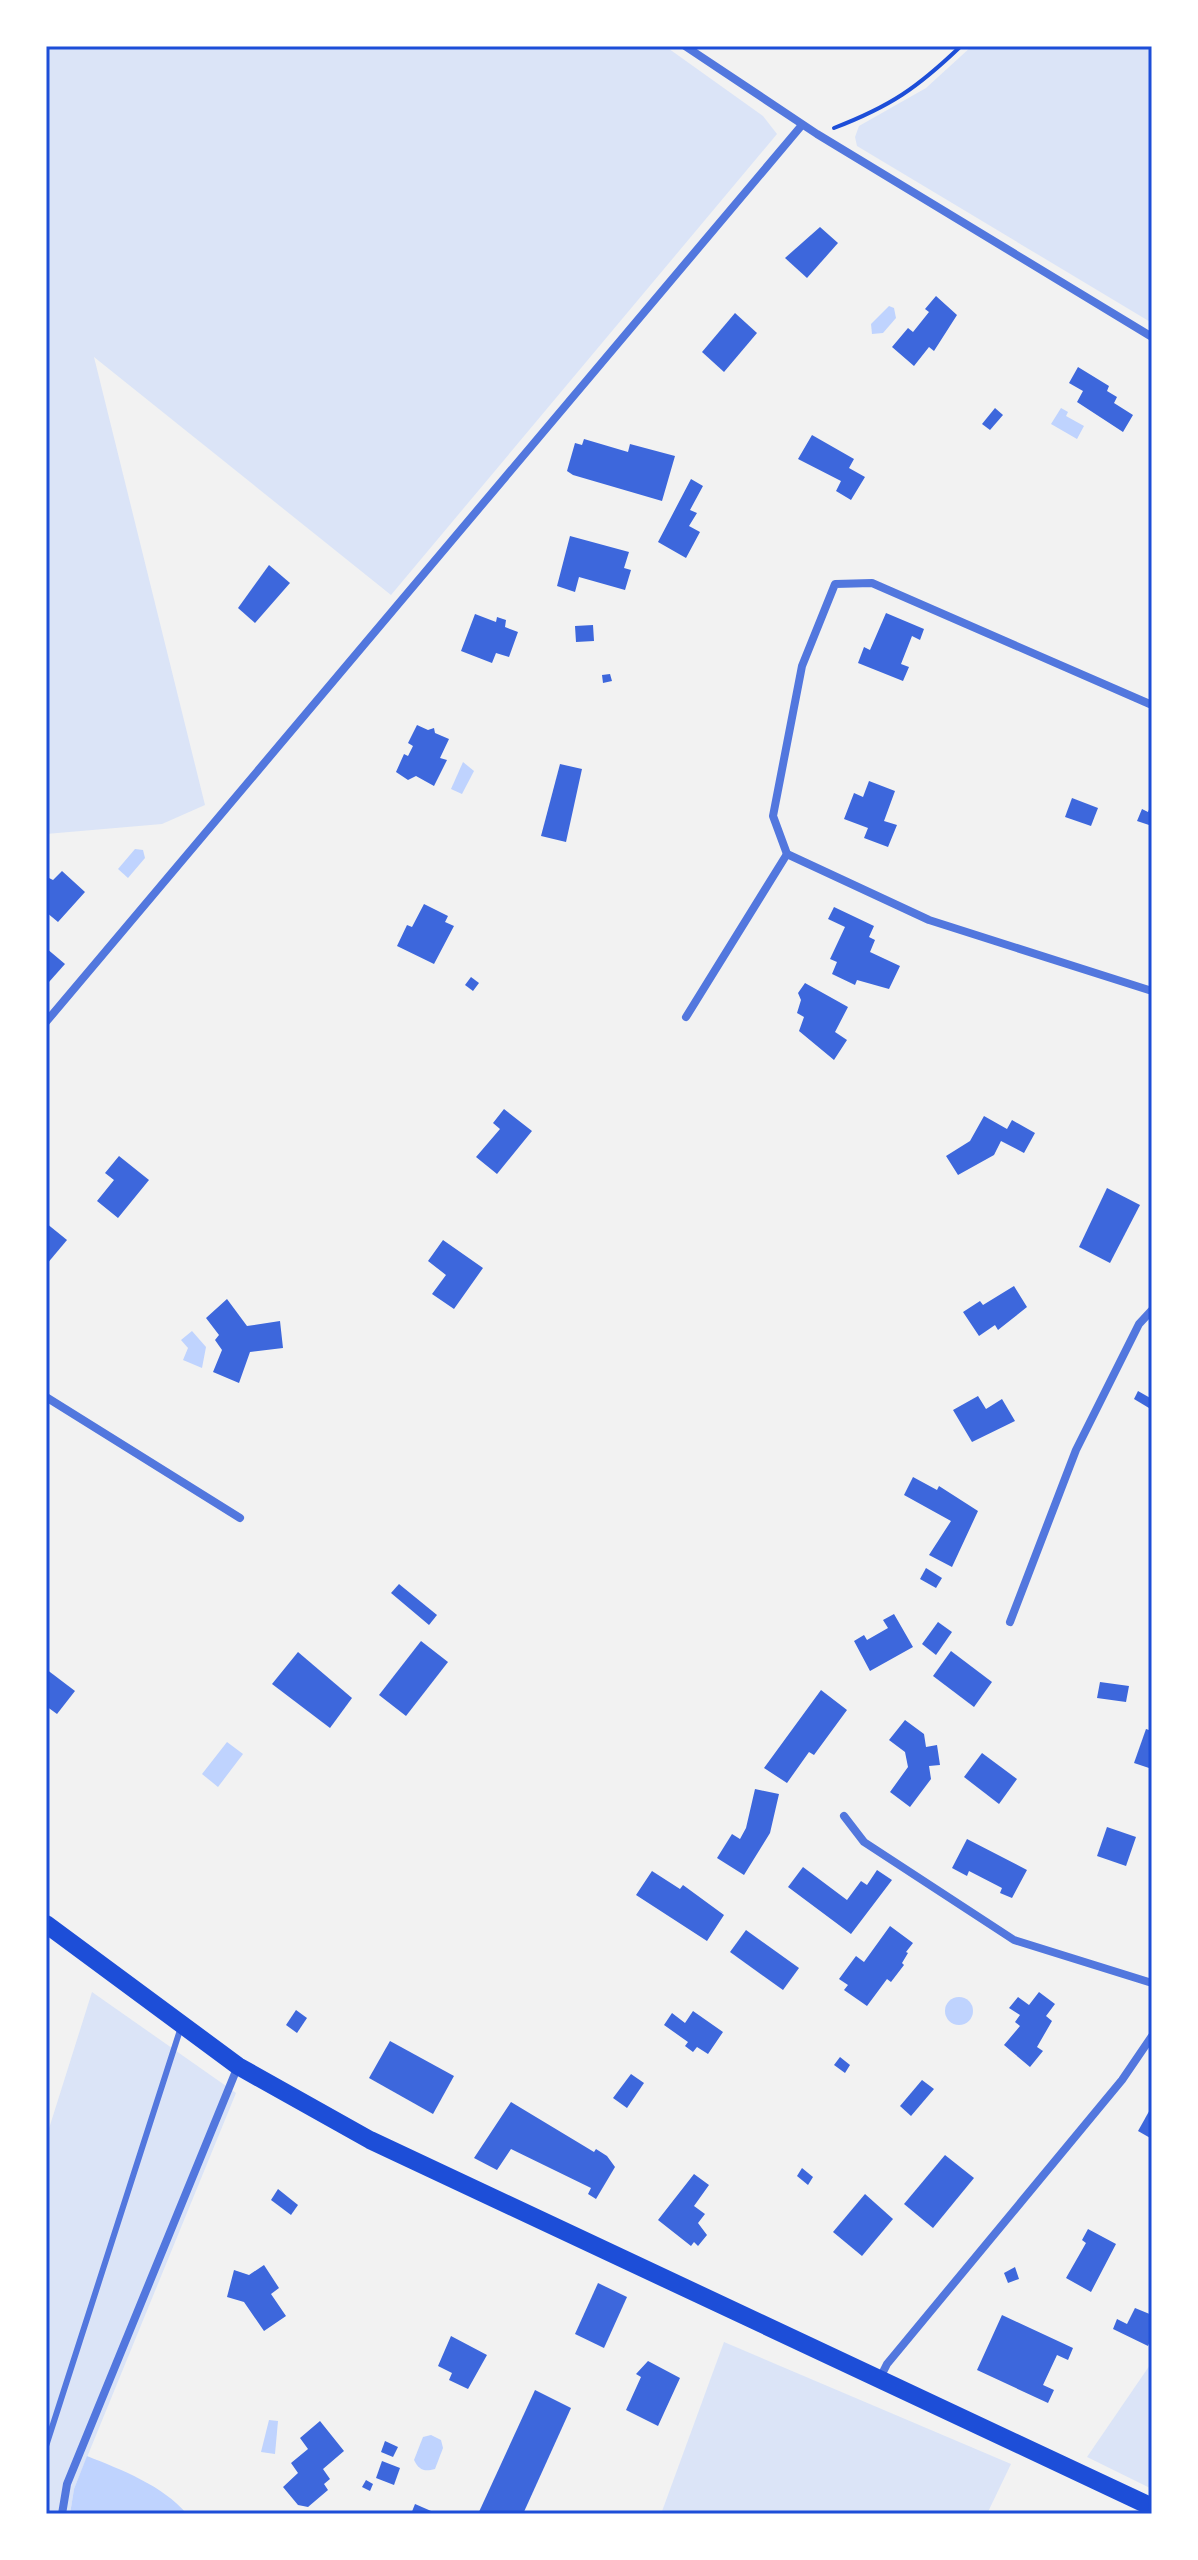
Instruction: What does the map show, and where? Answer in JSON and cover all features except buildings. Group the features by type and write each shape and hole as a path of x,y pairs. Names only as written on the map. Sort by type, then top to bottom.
{"main road":[{"path":"46,1924 238,2066 370,2140 880,2379 1142,2507"}],"street":[{"path":"685,46 802,125 1152,337"},
{"path":"46,1022 802,125"},
{"path":"1152,705 872,583 835,584 802,666 773,816 787,854 929,920 1152,991"},
{"path":"686,1017 787,854"},
{"path":"1010,1622 1076,1450 1139,1324 1152,1310"},
{"path":"46,1397 240,1518"},
{"path":"844,1816 864,1842 1014,1940 1152,1983"},
{"path":"880,2379 887,2364 1122,2080 1152,2036"},
{"path":"62,2514 67,2484 238,2066"}],"lane":[{"path":"46,2446 182,2025"}],"path":[{"path":"817,134 870,114 920,86 961,46"}],"shaded area":[{"path":"46,46 665,46 763,116 777,134 391,595 94,357 205,805 162,824 46,834"},
{"path":"972,46 1152,46 1152,323 857,146 855,137 859,126 926,88"},
{"path":"92,1992 236,2093 74,2489 70,2514 46,2514 46,2138"},
{"path":"724,2342 1011,2464 987,2514 661,2514"},
{"path":"1152,2362 1152,2489 1087,2457"}],"water":[{"path":"889,306 894,308 896,318 883,333 872,334 871,324"},
{"path":"1061,408 1068,412 1066,416 1084,426 1077,439 1051,424"},
{"path":"463,762 474,771 462,794 451,789"},
{"path":"135,849 143,850 145,858 128,878 118,869"},
{"path":"192,1331 206,1347 202,1368 183,1360 188,1348 181,1340"},
{"path":"227,1742 243,1754 218,1787 202,1774"},
{"path":"959,1997 969,2001 973,2011 969,2021 959,2025 949,2021 945,2011 949,2001"},
{"path":"269,2420 278,2421 275,2454 261,2452"},
{"path":"431,2435 441,2440 443,2448 435,2469 425,2470 414,2460 423,2437"},
{"path":"87,2456 154,2487 187,2514 70,2514 74,2489"}]}
